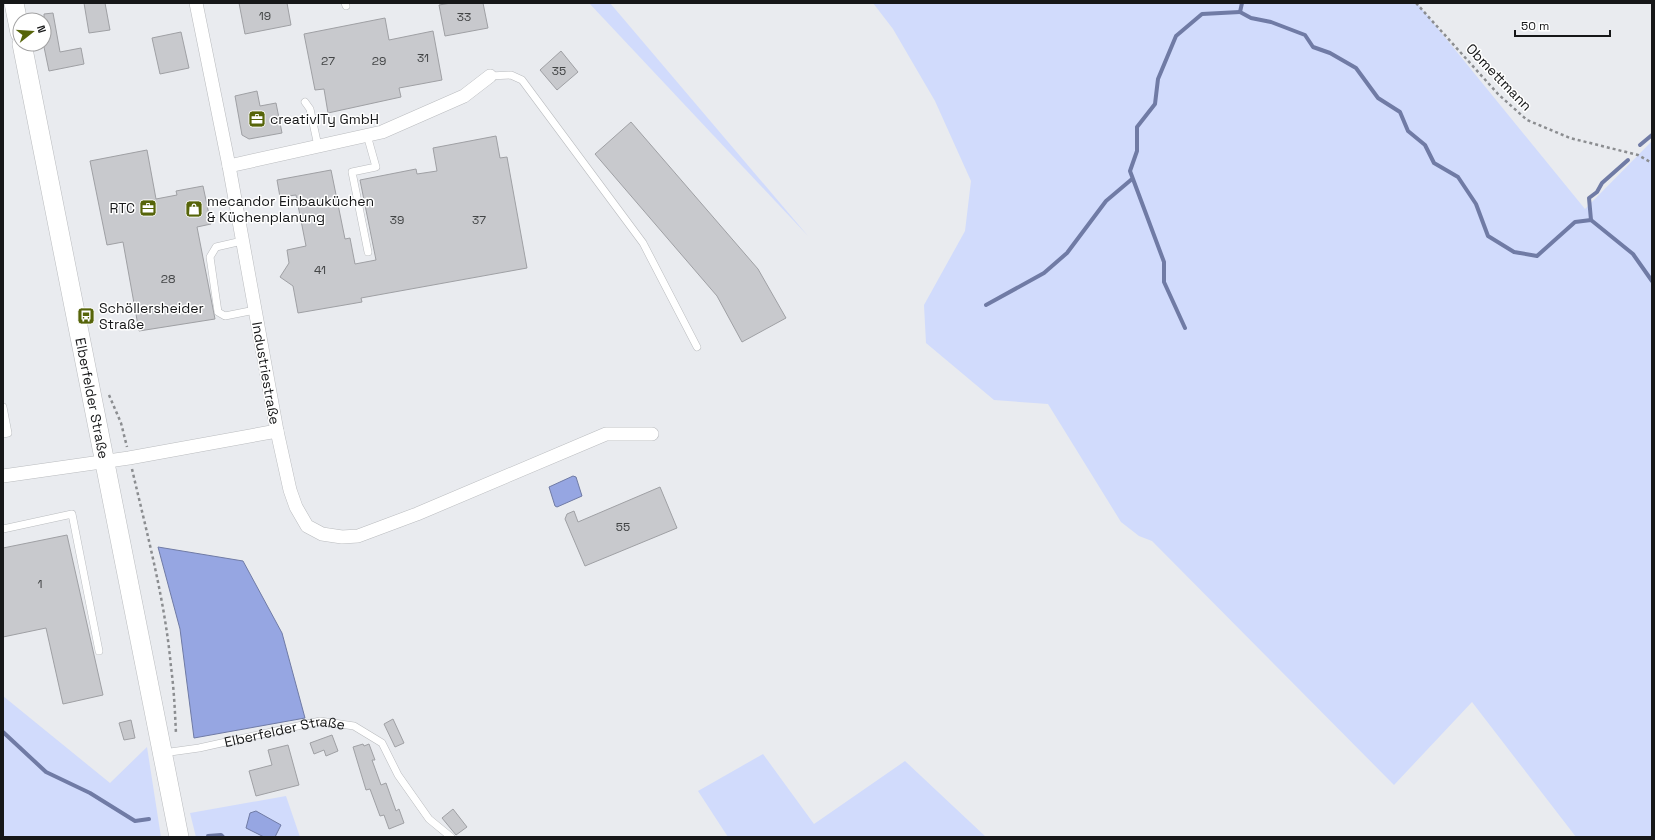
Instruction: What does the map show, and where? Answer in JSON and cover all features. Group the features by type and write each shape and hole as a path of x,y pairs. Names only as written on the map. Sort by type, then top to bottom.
{"street":[{"name":"Industriestraße","path":"104,461 218,443 277,431 229,166 196,3"},
{"name":"Elberfelder Straße","path":"24,52 163,753 178,837"},
{"path":"229,166 382,132 464,96 490,76"},
{"path":"277,431 290,490 296,507 307,526 322,534 342,537 358,536 417,514 606,434 652,434"},
{"path":"3,476 104,461"}],"lane":[{"path":"490,76 511,75 522,80 643,243 697,347"},
{"path":"305,102 310,109 318,146"},
{"path":"367,135 376,168 352,172 368,252"},
{"path":"242,241 216,247 210,257 218,312 225,316 255,310"},
{"path":"3,407 8,433 3,434"},
{"path":"3,529 72,514 99,651"},
{"name":"Elberfelder Straße","path":"163,753 200,748 320,721 354,726 382,743 398,774 429,819 451,837"}],"path":[{"name":"Obmettmann","path":"1416,3 1498,94 1527,120 1570,138 1638,156 1652,163"},
{"name":"Elberfelder Straße","path":"106,390 121,423 125,438"},
{"path":"134,478 150,546 166,629 171,667 176,739"}],"shaded area":[{"path":"589,3 610,3 808,236"},
{"path":"873,3 1417,3 1585,209 1652,141 1652,837 1576,837 1472,702 1394,785 1152,541 1139,536 1121,522 1048,404 994,400 926,343 924,305 965,231 971,181 935,101 893,29"},
{"path":"3,696 110,783 147,747 161,837 3,837"},
{"path":"763,754 814,824 905,761 986,837 728,837 698,791"},
{"path":"286,796 300,837 196,837 190,813"}],"water":[{"path":"573,476 576,477 582,496 557,507 555,506 549,487"},
{"path":"158,547 243,561 282,633 305,718 194,738 180,629"},
{"path":"256,811 281,825 275,837 264,837 246,828 250,813"}],"building":[{"path":"84,3 105,3 110,30 89,33"},
{"path":"239,3 287,3 291,25 245,34"},
{"path":"451,3 483,3 488,28 445,36 439,5"},
{"path":"52,13 60,52 81,48 84,64 49,71 45,52 52,52"},
{"path":"385,18 389,40 433,31 442,80 399,88 401,97 328,113 324,89 315,90 304,34"},
{"path":"181,32 189,68 160,74 152,38"},
{"path":"561,51 578,72 557,90 540,70"},
{"path":"257,91 260,106 276,103 282,133 249,139 242,135 235,96"},
{"path":"631,122 758,269 786,318 742,342 717,296 595,154"},
{"path":"496,136 500,158 507,157 527,268 361,298 362,302 298,313 293,286 280,277 289,263 287,250 306,246 296,195 280,197 277,180 331,170 345,239 350,238 355,264 376,260 360,180 416,169 417,174 437,171 433,148"},
{"path":"147,150 156,199 177,195 176,191 203,186 211,224 197,227 215,319 139,331 123,242 107,245 90,161"},
{"path":"660,487 677,528 585,566 565,519 567,514 574,511 578,522"},
{"path":"67,535 103,695 63,704 46,628 3,637 3,548"},
{"path":"393,719 404,743 395,747 384,724"},
{"path":"131,720 135,738 124,740 119,723"},
{"path":"332,735 338,751 326,756 324,750 314,754 310,743"},
{"path":"363,744 364,746 369,744 375,760 372,760 381,785 386,783 396,811 399,809 404,823 389,829 384,815 380,816 370,789 366,790 353,747"},
{"path":"288,745 299,785 256,796 249,771 272,765 268,750"},
{"path":"453,809 467,827 456,835 442,818"}],"waterway":[{"path":"1242,3 1240,12 1251,18 1271,22 1305,35 1313,47 1330,53 1356,68 1378,98 1400,112 1408,131 1425,145 1434,163 1458,177 1476,204 1488,236 1514,252 1537,256 1575,222 1591,220 1633,254 1652,281"},
{"path":"1185,328 1164,282 1164,262 1130,171 1137,151 1137,127 1155,104 1158,79 1176,36 1202,14 1240,12"},
{"path":"1640,145 1652,135"},
{"path":"1591,220 1589,198 1597,192 1602,183 1628,160"},
{"path":"986,305 1044,273 1067,253 1106,201 1132,179"},
{"path":"3,732 46,772 90,793 135,821 149,819"},
{"path":"208,836 221,835 223,837"}],"place":[{"name":"creativITy GmbH","path":"257,119"},
{"name":"RTC","path":"148,208"},
{"name":"mecandor Einbauküchen & Küchenplanung","path":"194,209"},
{"name":"Schöllersheider Straße","path":"86,316"}]}
